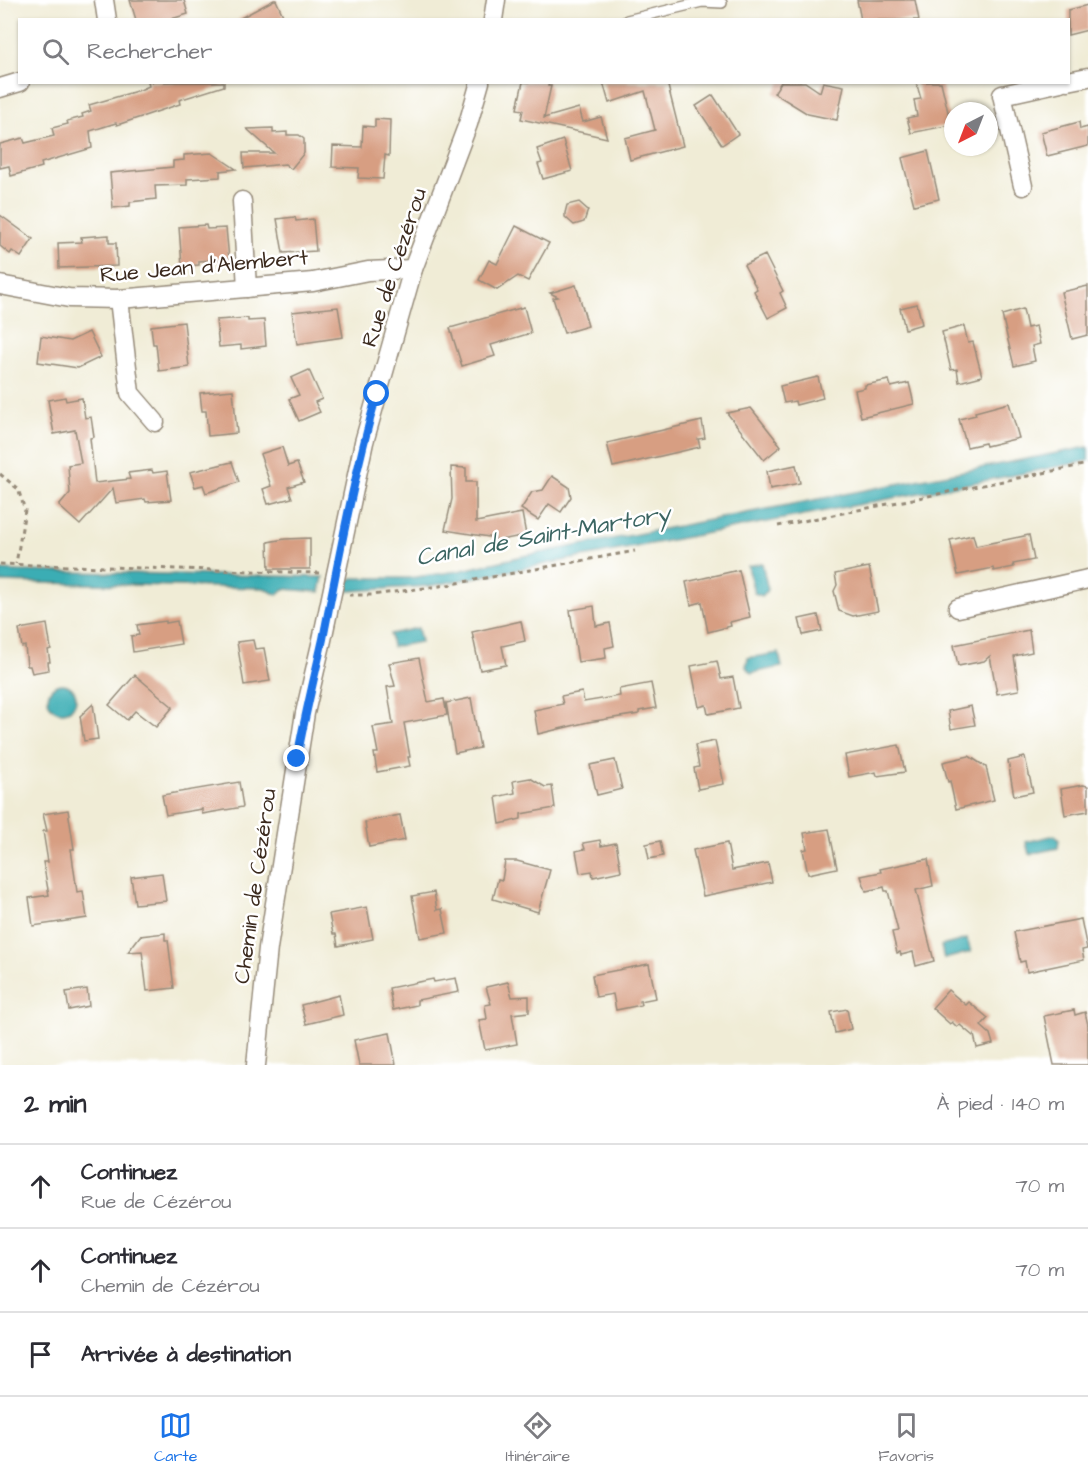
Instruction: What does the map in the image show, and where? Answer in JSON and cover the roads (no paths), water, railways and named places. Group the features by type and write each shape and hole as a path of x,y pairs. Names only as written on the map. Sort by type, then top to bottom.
{"street":[{"path":"104,0 107,18"},
{"path":"493,18 496,0"},
{"path":"1070,81 1088,77"},
{"path":"0,88 18,83"},
{"name":"Rue de Cézérou","path":"336,574 364,442 413,269 468,124 479,84"},
{"path":"1023,186 1002,95 1052,84"},
{"path":"242,201 247,288"},
{"name":"Rue Jean d'Alembert","path":"0,285 69,298 119,299 313,282 368,270 413,269"},
{"path":"119,299 130,393 155,422"},
{"name":"Chemin de Cézérou","path":"255,1065 268,948 305,713 336,574"},
{"path":"958,608 1088,579"}],"lane":[{"path":"635,18 702,2 722,3"}],"water":[{"path":"1088,447 1088,461 430,586 349,591 346,589 348,581 353,578 409,578 458,571 523,556"},
{"path":"762,563 768,590 762,596 754,593 748,566"},
{"path":"0,570 323,577 320,592 284,589 277,595 264,588 0,582"},
{"path":"418,628 421,642 392,647 390,634"},
{"path":"779,653 782,667 751,673 746,667 748,658"},
{"path":"62,684 72,688 76,698 72,708 62,712 52,708 48,698 52,688"},
{"path":"1055,835 1059,840 1058,848 1029,854 1026,842"},
{"path":"967,939 971,952 944,959 941,946"}],"water label":[{"name":"Canal de Saint-Martory","path":"543,535"}]}
